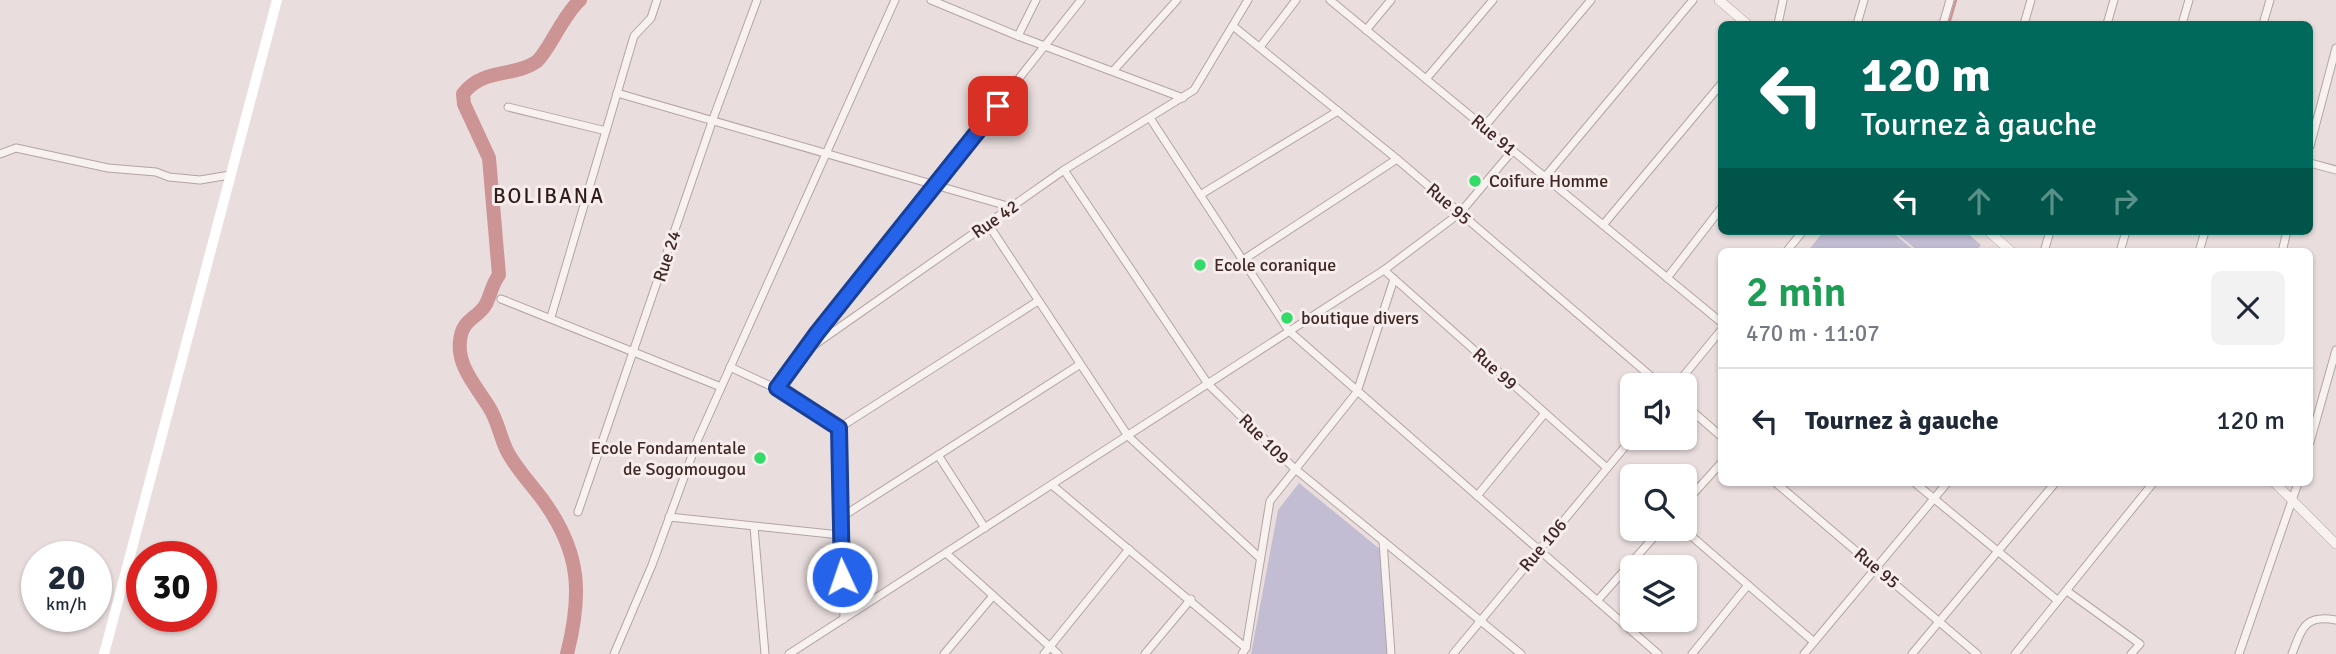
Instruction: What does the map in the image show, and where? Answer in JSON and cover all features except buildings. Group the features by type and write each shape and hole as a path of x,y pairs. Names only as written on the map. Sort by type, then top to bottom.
{"main road":[{"path":"104,654 277,0"}],"street":[{"path":"551,317 634,36 651,18 657,0"},
{"name":"Rue 24","path":"579,512 713,119 757,0"},
{"path":"614,654 721,387 895,0"},
{"path":"932,0 1018,36 1114,70 1182,98"},
{"path":"1018,36 1036,0"},
{"name":"Rue 42","path":"777,388 933,185 1081,0"},
{"path":"1114,70 1177,0"},
{"path":"1233,26 1248,0"},
{"path":"1260,47 1296,0"},
{"name":"Rue 91","path":"1331,0 1718,320"},
{"path":"1366,30 1391,0"},
{"path":"1426,79 1493,0"},
{"path":"1484,127 1591,0"},
{"path":"1545,177 1693,0"},
{"path":"1719,0 1744,21"},
{"path":"1779,21 1783,0"},
{"path":"1858,21 1864,0"},
{"path":"1944,21 1950,0"},
{"path":"2025,21 2031,0"},
{"path":"2108,21 2114,0"},
{"path":"2183,21 2189,0"},
{"path":"2264,21 2270,0"},
{"name":"Rue 42","path":"800,355 1064,170 1194,90 1233,26"},
{"name":"Rue 95","path":"1233,26 1397,159 1647,373"},
{"path":"2313,135 2336,48"},
{"path":"1603,225 1718,88"},
{"path":"617,93 1010,207"},
{"path":"508,107 606,131"},
{"path":"1200,195 1338,111"},
{"path":"1150,118 1290,331 1658,654"},
{"path":"0,154 16,148 108,168 156,172 169,177 200,180 230,175"},
{"path":"789,654 1384,270 1460,213 1513,150"},
{"path":"1243,260 1397,159"},
{"path":"2313,164 2336,170"},
{"name":"Rue 109","path":"1064,170 1208,384 1294,468 1521,654"},
{"path":"1667,278 1718,212"},
{"path":"988,224 1128,436 1260,558"},
{"path":"1993,235 2007,248"},
{"name":"Rue 99","path":"1384,270 1607,468"},
{"path":"1244,651 1270,501 1357,392 1394,279"},
{"path":"501,299 721,387"},
{"path":"839,428 1038,301"},
{"path":"1686,373 1718,334"},
{"path":"2313,432 2335,362 2336,350"},
{"path":"840,518 1079,365"},
{"path":"730,367 777,388 839,428"},
{"path":"1477,496 1545,413"},
{"path":"1697,415 1718,434"},
{"path":"839,428 844,619"},
{"name":"Rue 106","path":"1453,654 1622,450"},
{"path":"938,455 985,528"},
{"path":"1697,490 1718,466"},
{"path":"1052,485 1191,599 1244,651"},
{"name":"Rue 95","path":"1780,486 1977,654"},
{"path":"1919,486 2057,600"},
{"path":"1804,654 1944,486"},
{"path":"1912,654 1996,550 2052,486"},
{"path":"2015,654 2152,486"},
{"path":"2278,486 2336,544"},
{"path":"2239,654 2297,486"},
{"path":"669,517 840,535"},
{"path":"754,527 765,654"},
{"path":"2325,531 2336,538"},
{"path":"1383,541 1391,654"},
{"path":"1597,601 1650,541"},
{"path":"1697,541 1814,642"},
{"path":"1044,654 1129,549"},
{"path":"946,553 1058,654"},
{"path":"1692,654 1748,585"},
{"path":"2067,591 2140,644 2131,654"},
{"path":"944,654 992,597"},
{"path":"1145,654 1191,599"},
{"path":"2292,654 2306,623 2318,617 2336,620"}],"shaded area":[{"path":"1821,235 1896,235 1911,248 1810,248"},
{"path":"1899,235 1970,235 1981,245 1978,248 1914,248"},
{"path":"1299,483 1381,550 1388,654 1251,654 1278,510"}],"waterway":[{"path":"567,654 576,594 572,558 566,540 545,503 511,458 492,412 468,376 461,359 461,333 467,323 483,309 499,275 489,158 464,104 463,94 479,80 518,70 536,62 580,0"},
{"path":"1950,21 1956,0"}],"place":[{"name":"Coifure Homme","path":"1475,181"},
{"name":"Ecole coranique","path":"1200,265"},
{"name":"boutique divers","path":"1287,318"},
{"name":"Ecole Fondamentale de Sogomougou","path":"760,458"}],"district":[{"name":"BOLIBANA","path":"549,196"}],"route":[{"path":"842,577 839,428 777,388 817,333 998,106"}]}
